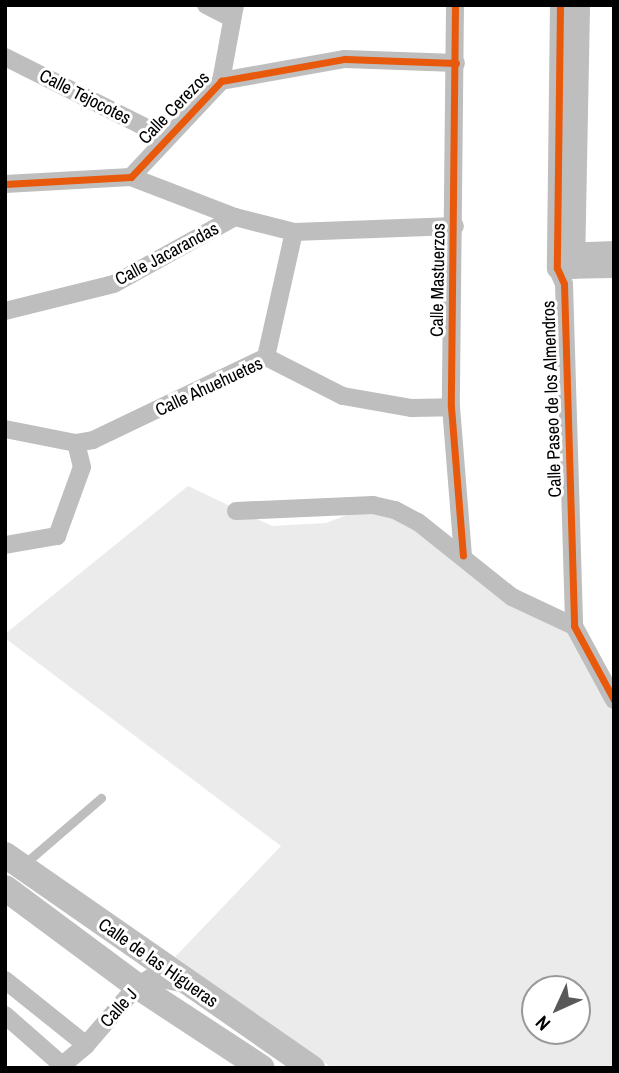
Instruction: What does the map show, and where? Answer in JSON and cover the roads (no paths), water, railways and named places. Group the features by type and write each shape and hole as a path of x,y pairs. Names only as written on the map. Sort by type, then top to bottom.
{"main road":[{"name":"Calle de las Higueras","path":"13,861 312,1068"},
{"name":"Calle de las Higueras","path":"5,888 137,986 262,1068"},
{"path":"84,948 118,959 135,947"}],"street":[{"path":"206,5 233,12 221,81"},
{"name":"Calle Mastuerzos","path":"455,5 455,226 451,407 463,556"},
{"name":"Calle Paseo de los Almendros","path":"560,5 574,626 614,699"},
{"name":"Calle Paseo de los Almendros","path":"566,265 579,5"},
{"name":"Calle Tejocotes","path":"5,57 165,137"},
{"name":"Calle Cerezos","path":"131,177 165,137 221,81 345,59 456,63"},
{"path":"5,184 131,177 235,217"},
{"name":"Calle Jacarandas","path":"5,311 114,284 235,217 294,232 455,226"},
{"path":"266,357 294,232"},
{"path":"566,265 614,251"},
{"path":"566,265 614,267"},
{"name":"Calle Ahuehuetes","path":"5,429 76,443 128,426 266,357 344,396 412,408 451,407"},
{"path":"5,545 57,536 82,467 76,443"},
{"path":"236,511 373,505 418,522 512,597 574,626"},
{"name":"Calle J","path":"61,1067 86,1045 137,986 152,977 190,986"},
{"path":"5,980 86,1045"},
{"path":"5,1015 61,1067"}],"lane":[{"path":"13,861 101,798"}]}
